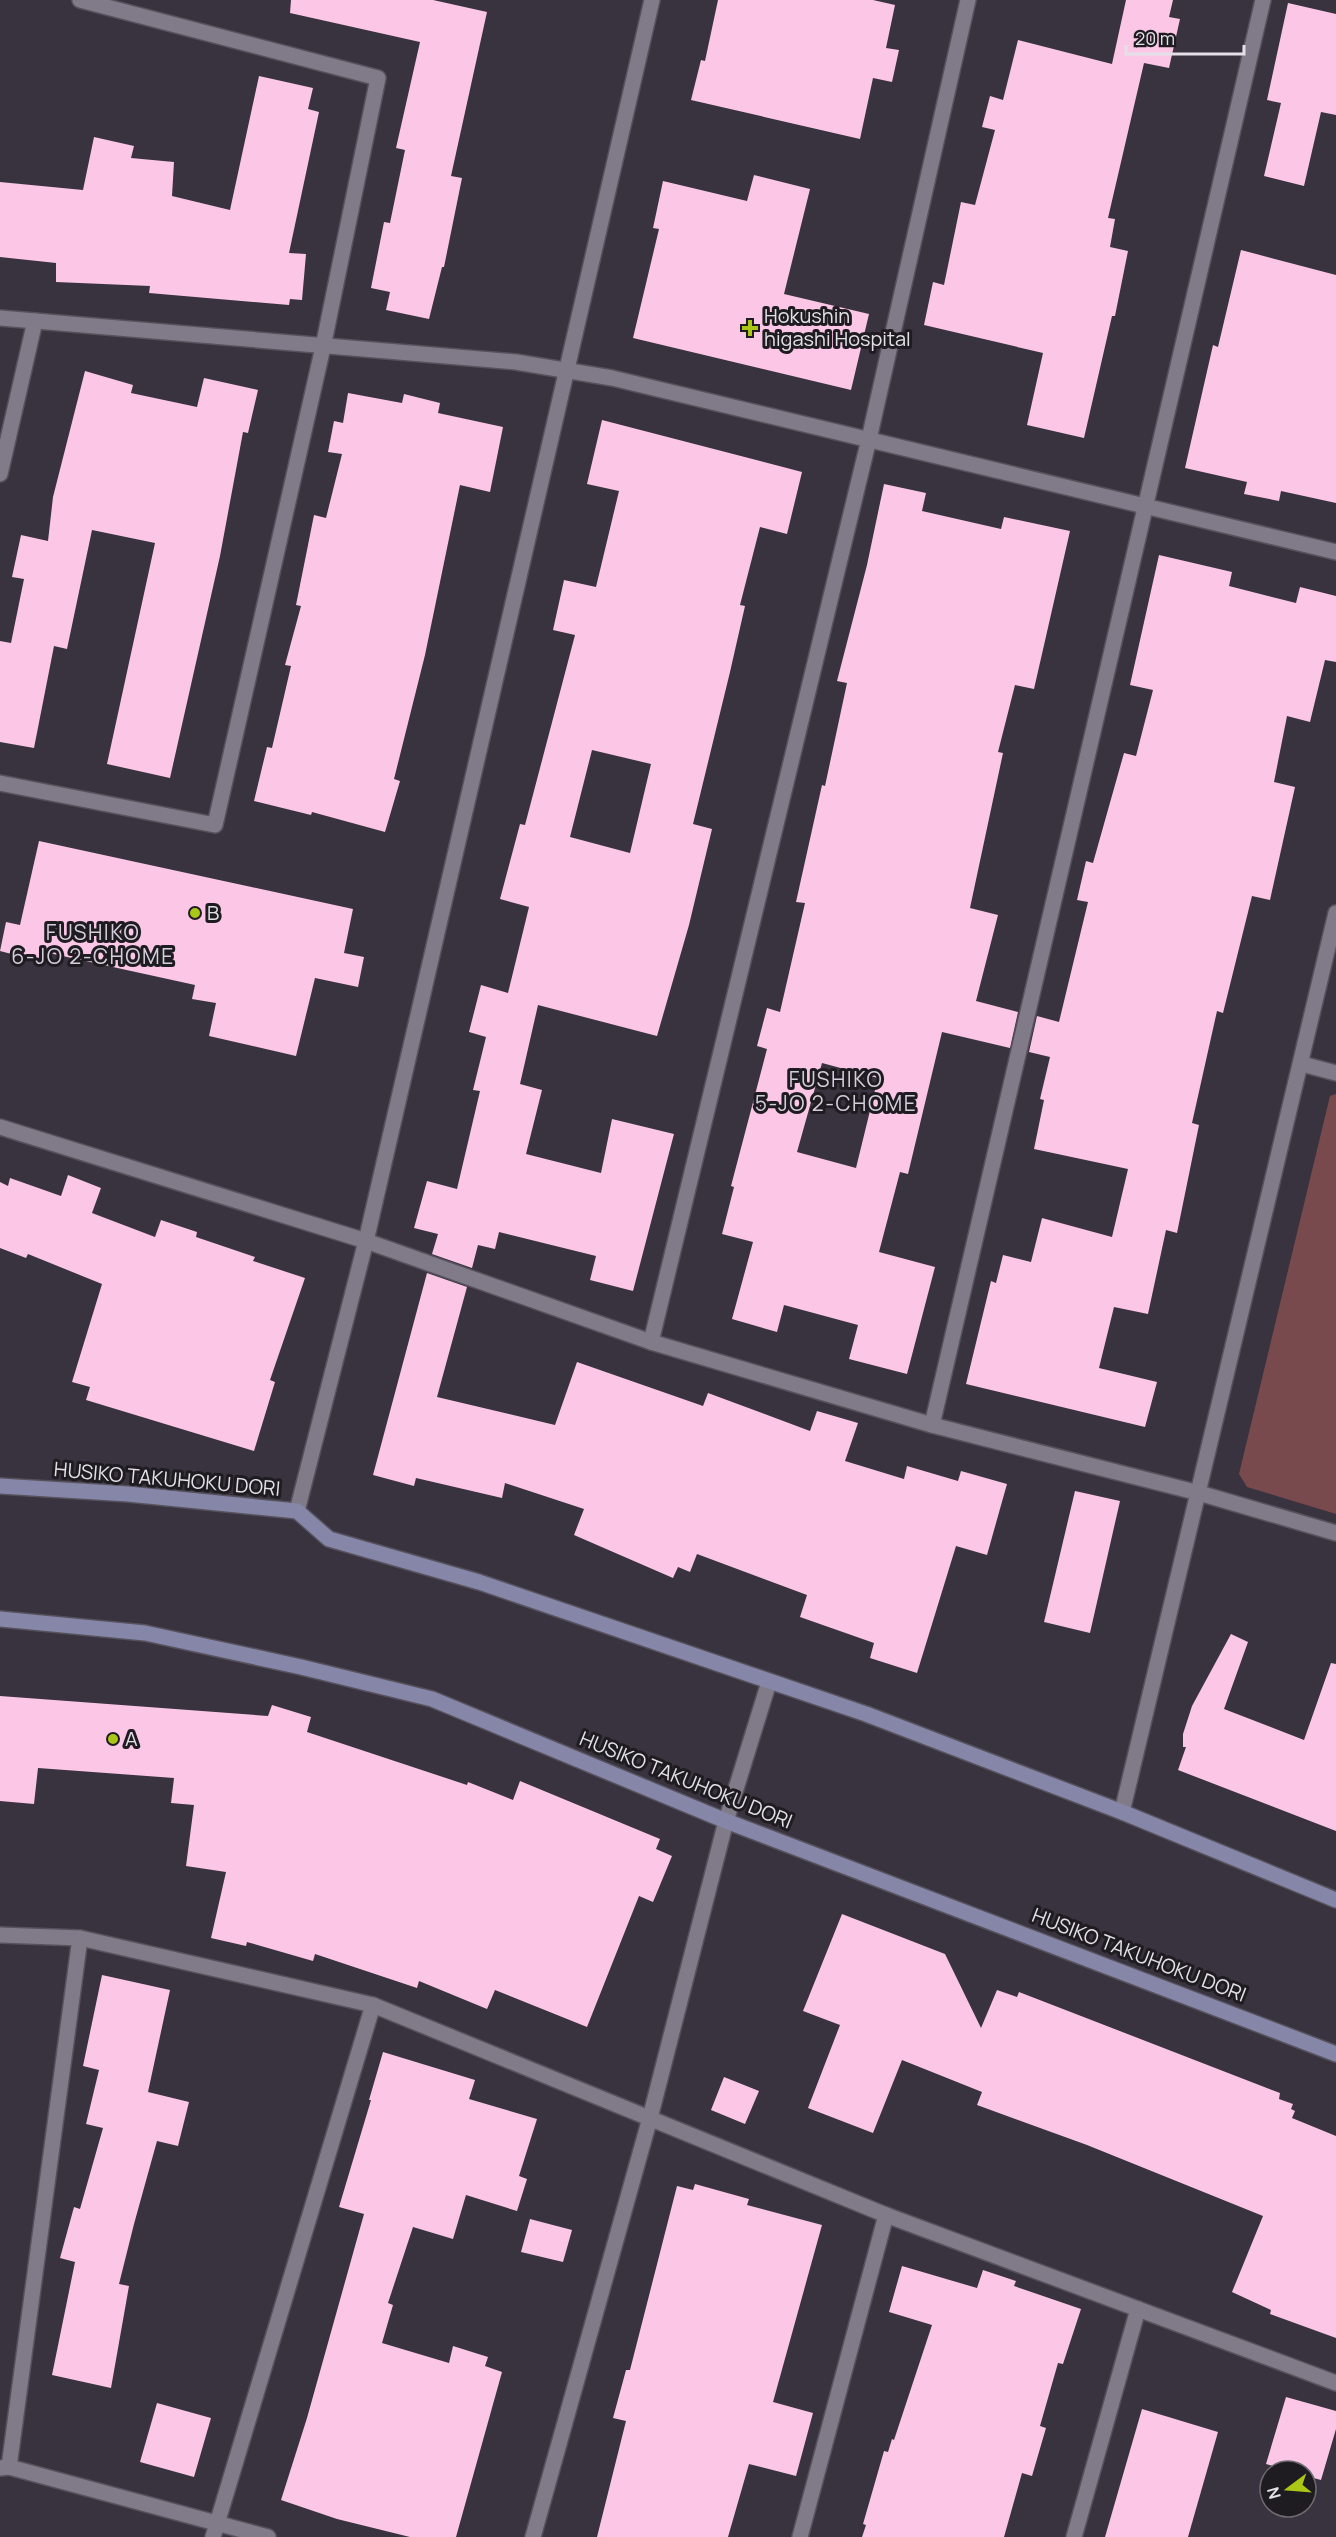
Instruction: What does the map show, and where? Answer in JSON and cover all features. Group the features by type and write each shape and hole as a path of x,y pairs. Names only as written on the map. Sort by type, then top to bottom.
{"street":[{"path":"297,1511 366,1240 652,0"},
{"path":"651,1342 869,439 968,0"},
{"path":"932,1425 1263,0"},
{"path":"0,783 215,825 323,346 378,78 89,1"},
{"path":"0,318 516,362 612,378 1336,552"},
{"path":"0,474 35,321"},
{"path":"1122,1812 1302,1064 1336,913"},
{"path":"1302,1064 1336,1073"},
{"path":"0,1126 366,1240 651,1342 932,1425 1199,1493 1336,1533"},
{"name":"HUSIKO TAKUHOKU DORI","path":"0,1486 128,1494 297,1511 329,1539 479,1582 866,1714 1122,1812 1336,1900"},
{"name":"HUSIKO TAKUHOKU DORI","path":"0,1619 145,1633 302,1666 432,1699 726,1821 1336,2054"},
{"path":"533,2537 650,2118 726,1821 769,1682"},
{"path":"0,1935 80,1938 373,2005 886,2215 1336,2383"},
{"path":"80,1938 5,2467 216,2530 268,2537"},
{"path":"216,2530 373,2005"},
{"path":"800,2537 886,2215"},
{"path":"1074,2537 1138,2309"}],"shaded area":[{"path":"1336,1094 1336,1514 1247,1487 1239,1474 1330,1096"}],"building":[{"path":"291,0 433,0 487,12 451,176 462,178 444,267 442,267 429,319 386,310 390,292 371,288 384,222 390,223 405,150 396,148 420,42 290,13"},
{"path":"718,0 873,0 895,5 886,48 899,50 892,82 873,78 860,139 691,100 701,60 705,61"},
{"path":"1126,0 1173,0 1169,17 1180,19 1169,68 1144,63 1108,218 1115,219 1110,247 1128,251 1115,316 1112,316 1084,438 1027,425 1043,353 924,325 933,282 944,285 961,202 975,205 995,130 982,127 990,96 1003,100 1018,40 1112,64"},
{"path":"1288,3 1336,14 1336,115 1321,112 1304,186 1264,176 1281,103 1267,100"},
{"path":"259,76 313,88 308,109 319,112 289,253 306,254 302,300 290,299 289,305 149,293 150,286 56,282 56,263 0,257 0,182 83,190 94,137 134,146 131,158 174,162 172,196 230,210"},
{"path":"754,175 810,189 784,294 869,314 851,390 633,338 659,229 653,228 663,181 747,201"},
{"path":"1241,250 1336,275 1336,503 1281,491 1279,501 1244,494 1247,482 1185,468 1213,345 1218,347"},
{"path":"85,371 133,385 131,393 197,407 204,378 258,390 248,433 243,432 220,556 170,778 107,764 155,543 92,530 67,649 54,646 34,748 0,742 0,641 11,643 24,579 12,577 21,535 48,541 53,497"},
{"path":"348,393 402,403 404,394 440,403 438,413 503,427 490,492 460,485 425,655 394,779 400,781 385,832 312,812 311,815 254,801 267,747 272,748 291,666 285,665 301,606 296,605 314,515 326,518 342,454 328,452 334,421 343,423"},
{"path":"602,420 802,472 787,534 760,527 740,605 745,606 693,824 712,829 689,925 657,1036 538,1005 520,1084 542,1090 526,1154 601,1173 612,1119 674,1134 633,1291 590,1280 596,1256 499,1232 495,1249 478,1245 472,1268 432,1254 438,1234 414,1228 427,1181 457,1189 480,1091 473,1090 486,1037 469,1032 481,985 508,993 529,907 500,899 520,824 525,825 575,635 553,630 564,580 596,587 619,491 587,484","holes":["592,750 651,764 630,853 570,837"]},
{"path":"884,484 926,493 922,511 1001,529 1004,517 1070,531 1034,689 1015,685 998,752 1003,753 970,908 998,915 976,1001 1018,1012 1010,1048 942,1032 908,1174 900,1172 879,1252 935,1267 907,1374 849,1359 858,1325 784,1305 777,1332 732,1319 753,1242 722,1234 734,1187 731,1186 767,1049 757,1046 767,1008 780,1012 805,903 796,902 822,785 825,786 847,683 837,681 867,565","holes":["822,1063 878,1078 856,1168 797,1152"]},
{"path":"1159,555 1232,572 1229,586 1296,603 1300,587 1336,596 1336,662 1325,660 1310,722 1287,716 1274,782 1295,787 1270,900 1252,896 1223,1013 1217,1011 1192,1123 1199,1125 1177,1233 1166,1230 1148,1314 1114,1307 1099,1368 1157,1382 1145,1427 966,1384 991,1281 996,1283 1003,1255 1031,1262 1042,1218 1112,1237 1128,1169 1034,1149 1044,1100 1040,1099 1050,1057 1029,1052 1037,1016 1059,1022 1088,902 1077,900 1086,861 1093,863 1124,753 1136,756 1153,690 1130,685"},
{"name":"B","path":"39,841 353,909 344,953 364,957 358,987 315,978 296,1056 209,1036 216,1003 192,999 195,985 49,953 46,963 0,951 6,922 20,925"},
{"path":"68,1175 101,1188 92,1213 155,1237 161,1220 197,1232 196,1237 255,1257 253,1261 305,1278 270,1380 275,1382 254,1451 86,1400 90,1387 72,1382 102,1284 28,1254 26,1258 0,1248 0,1182 8,1186 10,1178 61,1196"},
{"path":"427,1273 467,1287 437,1397 555,1425 577,1362 703,1406 708,1393 810,1431 817,1411 858,1423 845,1461 904,1479 907,1466 958,1481 961,1471 1007,1484 987,1555 956,1546 917,1673 870,1658 874,1643 800,1617 807,1595 697,1554 690,1572 678,1567 673,1578 574,1535 584,1509 505,1483 502,1498 416,1478 414,1486 373,1475"},
{"path":"1075,1491 1120,1501 1090,1633 1044,1622"},
{"path":"1231,1634 1248,1642 1224,1709 1304,1740 1331,1663 1336,1664 1336,1831 1178,1770 1186,1747 1183,1747 1183,1734 1192,1706"},
{"path":"0,1696 268,1716 272,1705 311,1717 307,1732 467,1785 468,1782 513,1800 520,1781 660,1839 656,1849 672,1856 653,1902 639,1896 587,2027 495,1990 487,2009 419,1981 417,1988 315,1954 313,1961 247,1942 246,1946 211,1938 226,1872 186,1866 194,1805 171,1803 174,1778 38,1768 34,1804 0,1801"},
{"path":"842,1914 945,1954 981,2028 997,1990 1017,1997 1019,1992 1280,2093 1279,2099 1293,2104 1291,2109 1295,2111 1292,2118 1336,2136 1336,2338 1270,2314 1271,2310 1232,2292 1263,2216 1087,2145 977,2105 982,2092 902,2060 873,2133 808,2108 840,2025 803,2011"},
{"path":"102,1975 170,1990 148,2092 189,2102 178,2146 157,2141 134,2224 119,2284 129,2286 111,2388 52,2375 75,2262 60,2258 74,2207 80,2209 103,2128 86,2124 99,2070 83,2066"},
{"path":"383,2052 475,2080 469,2099 537,2119 519,2176 527,2179 517,2211 466,2195 453,2239 413,2227 388,2303 393,2305 382,2343 449,2363 453,2346 488,2357 485,2366 502,2372 456,2537 410,2537 337,2519 281,2500 307,2418 364,2214 339,2207"},
{"path":"724,2077 759,2091 745,2124 711,2110"},
{"path":"695,2184 749,2199 747,2205 822,2225 773,2402 813,2413 796,2476 749,2464 728,2537 597,2537 626,2421 613,2418 626,2370 630,2370 677,2186 693,2190"},
{"path":"530,2219 572,2230 563,2262 521,2252"},
{"path":"902,2266 977,2288 983,2270 1016,2281 1014,2286 1081,2309 1063,2364 1058,2363 1040,2426 1046,2428 1032,2476 1022,2473 1004,2537 862,2537 866,2525 863,2524 884,2451 888,2452 892,2439 894,2440 932,2325 889,2312"},
{"path":"1286,2397 1336,2411 1336,2429 1321,2480 1318,2479 1318,2459 1267,2459"},
{"path":"157,2403 211,2418 194,2477 140,2462"},
{"path":"1142,2409 1218,2432 1188,2537 1105,2537"}],"place":[{"name":"Hokushin higashi Hospital","path":"750,328"},
{"name":"B","path":"195,913"},
{"name":"A","path":"113,1739"}],"district":[{"name":"FUSHIKO 6-JO 2-CHOME","path":"93,945"},
{"name":"FUSHIKO 5-JO 2-CHOME","path":"836,1092"}]}
